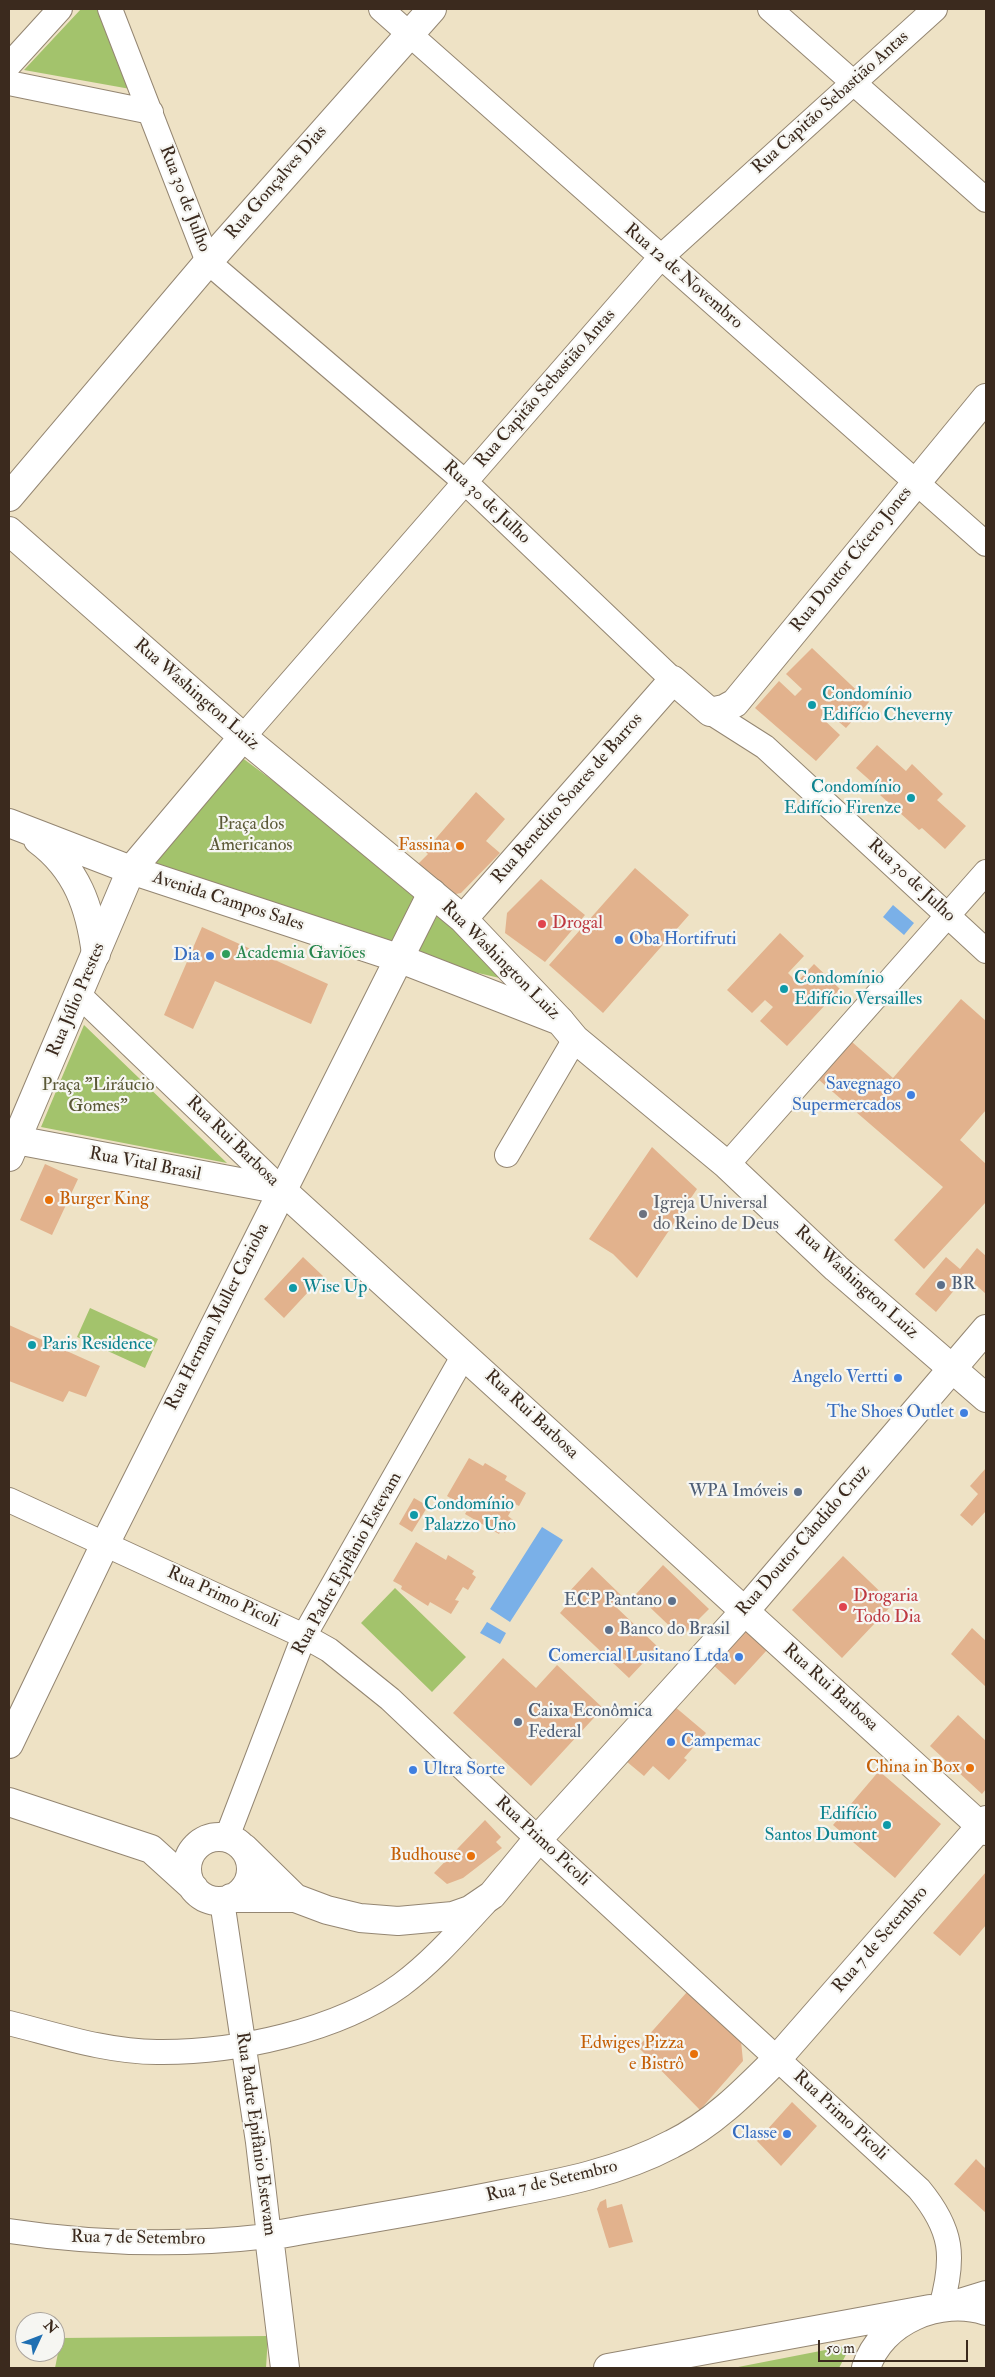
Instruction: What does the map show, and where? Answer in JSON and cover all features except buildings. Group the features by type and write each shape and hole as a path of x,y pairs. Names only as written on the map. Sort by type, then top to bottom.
{"main road":[{"name":"Rua Gonçalves Dias","path":"9,497 208,262 432,9"},
{"name":"Rua Doutor Cícero Jones","path":"710,712 724,709 735,703 986,398"},
{"name":"Rua Washington Luiz","path":"9,531 243,737 463,919 568,1030 727,1166 836,1268 986,1398"},
{"name":"Rua 30 de Julho","path":"673,680 710,712"},
{"name":"Rua Benedito Soares de Barros","path":"463,919 673,680"},
{"name":"Rua Capitão Sebastião Antas","path":"131,870 243,737"},
{"name":"Avenida Campos Sales","path":"16,826 131,870 398,958 568,1030"},
{"path":"16,826 51,851 74,876 86,903 96,954"},
{"name":"Rua Júlio Prestes","path":"11,1145 79,995 131,870"},
{"name":"Rua Herman Muller Carioba","path":"9,1744 105,1544 432,893"},
{"name":"Rua Vital Brasil","path":"11,1145 282,1190"},
{"name":"Rua Rui Barbosa","path":"282,1190 744,1612 984,1826"},
{"name":"Rua Doutor Cândido Cruz","path":"295,1898 335,1912 360,1918 398,1921 453,1916 470,1910 492,1895 538,1839 744,1612 986,1330"},
{"path":"9,1802 151,1849 194,1888 211,1900 295,1898"},
{"name":"Rua 7 de Setembro","path":"268,2236 477,2200 614,2170 673,2144 711,2119 746,2091 777,2059 984,1826"},
{"path":"151,1849 229,1841"},
{"path":"227,1900 247,1886 251,1866 229,1841"},
{"path":"194,1888 189,1880 188,1860 199,1844 229,1841 295,1898"},
{"name":"Rua Padre Epifânio Estevam","path":"268,2236 284,2368"},
{"path":"608,2368 936,2308 956,2306 986,2311"},
{"path":"866,2368 878,2345 893,2330 911,2317 936,2308"}],"street":[{"path":"9,65 60,9"},
{"name":"Rua 30 de Julho","path":"110,9 208,262 465,482 673,680"},
{"name":"Rua 12 de Novembro","path":"381,9 986,544"},
{"path":"770,9 986,200"},
{"name":"Rua Capitão Sebastião Antas","path":"243,737 661,257 935,9"},
{"path":"9,83 151,112"},
{"name":"Rua 30 de Julho","path":"710,712 765,747 986,952"},
{"path":"727,1166 986,872"},
{"name":"Rua Rui Barbosa","path":"79,995 282,1190"},
{"path":"507,1155 568,1030"},
{"name":"Rua Padre Epifânio Estevam","path":"229,1841 304,1636 464,1355"},
{"name":"Rua Primo Picoli","path":"9,1500 304,1636 329,1650 390,1699 538,1839 919,2189 934,2207 945,2227 950,2247 947,2285 936,2308"},
{"path":"9,2023 101,2046 156,2052 243,2044 300,2033 374,2002 400,1985 434,1958 492,1895"},
{"name":"Rua Padre Epifânio Estevam","path":"227,1900 243,2044 268,2236"},
{"name":"Rua 7 de Setembro","path":"9,2231 47,2237 161,2244 268,2236"},
{"path":"936,2308 986,2293"}],"green space":[{"path":"81,9 107,9 136,90 24,70"},
{"name":"Praça dos Americanos","path":"241,757 423,892 395,942 151,864"},
{"path":"440,911 504,979 413,958"},
{"name":"Praça \"Liráucio Gomes\"","path":"84,1025 227,1163 41,1127"},
{"path":"90,1308 158,1339 145,1368 77,1337"},
{"path":"395,1588 466,1657 432,1692 361,1623"},
{"path":"268,2336 266,2368 55,2368 56,2362 65,2362 65,2338"},
{"path":"851,2345 839,2368 733,2368"}],"water":[{"path":"893,905 914,923 904,935 883,917"},
{"path":"542,1527 563,1540 510,1622 490,1609"},
{"path":"487,1622 506,1633 500,1644 480,1633"}],"place":[{"name":"Condomínio Edifício Cheverny","path":"812,705"},
{"name":"Condomínio Edifício Firenze","path":"911,798"},
{"name":"Fassina","path":"460,846"},
{"name":"Drogal","path":"542,924"},
{"name":"Oba Hortifruti","path":"619,940"},
{"name":"Academia Gaviões","path":"226,954"},
{"name":"Dia","path":"210,956"},
{"name":"Condomínio Edifício Versailles","path":"784,989"},
{"name":"Savegnago Supermercados","path":"911,1095"},
{"name":"Burger King","path":"49,1200"},
{"name":"Igreja Universal do Reino de Deus","path":"643,1214"},
{"name":"BR","path":"941,1285"},
{"name":"Wise Up","path":"293,1288"},
{"name":"Paris Residence","path":"32,1345"},
{"name":"Angelo Vertti","path":"898,1378"},
{"name":"The Shoes Outlet","path":"964,1413"},
{"name":"WPA Imóveis","path":"798,1492"},
{"name":"Condomínio Palazzo Uno","path":"414,1515"},
{"name":"ECP Pantano","path":"672,1601"},
{"name":"Drogaria Todo Dia","path":"843,1607"},
{"name":"Banco do Brasil","path":"609,1630"},
{"name":"Comercial Lusitano Ltda","path":"739,1657"},
{"name":"Caixa Econômica Federal","path":"518,1722"},
{"name":"Campemac","path":"671,1742"},
{"name":"China in Box","path":"970,1768"},
{"name":"Ultra Sorte","path":"413,1770"},
{"name":"Edifício Santos Dumont","path":"887,1825"},
{"name":"Budhouse","path":"471,1856"},
{"name":"Edwiges Pizza e Bistrô","path":"694,2054"},
{"name":"Classe","path":"787,2134"}]}
